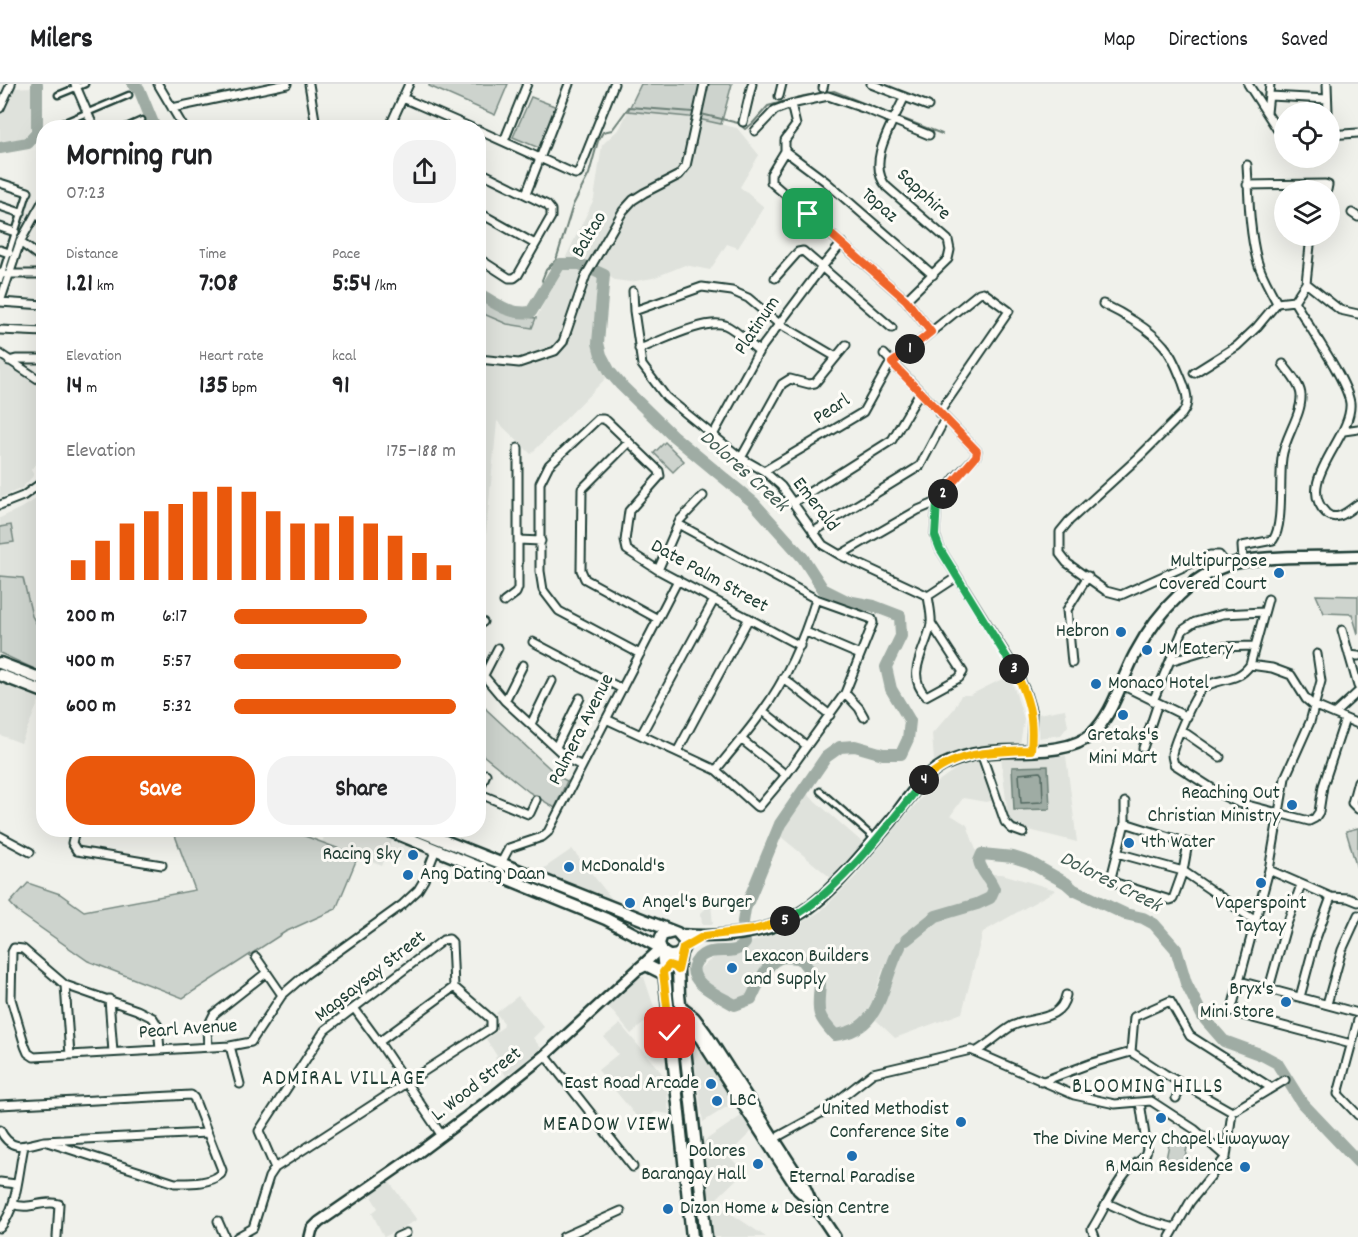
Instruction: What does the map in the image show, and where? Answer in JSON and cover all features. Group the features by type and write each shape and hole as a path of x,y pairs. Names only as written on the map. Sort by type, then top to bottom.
{"main road":[{"path":"406,837 436,849 499,868 677,933 704,936 738,933 786,921 814,903 875,839 935,770 965,756 1059,748 1090,735 1100,723 1122,685 1147,633 1186,588 1209,573 1243,561 1358,556"},
{"path":"0,663 36,677"},
{"path":"0,675 36,689"},
{"path":"432,837 606,919 669,956 678,955 704,936"},
{"path":"677,933 662,935 659,943 692,1237"},
{"path":"677,933 684,941 678,970 706,1237"},
{"name":"L. Wood Street","path":"308,1236 319,1222 442,1136 545,1055 660,949"},
{"path":"664,973 669,965 678,970"},
{"path":"640,968 646,966 664,973"},
{"path":"681,1007 700,1025 770,1141"},
{"path":"683,1026 690,1027 696,1032 770,1141 804,1185 811,1201 835,1237"}],"street":[{"path":"0,108 11,84"},
{"path":"58,95 85,84"},
{"path":"158,84 179,120"},
{"path":"172,108 287,84"},
{"path":"309,84 315,120"},
{"path":"393,120 409,84"},
{"path":"504,141 527,84"},
{"path":"526,194 569,84"},
{"path":"486,133 575,174 580,171 614,84"},
{"name":"Baltao","path":"486,360 519,363 555,351 563,342 591,264 623,211 633,200 679,175 686,166 704,84"},
{"path":"743,122 752,84"},
{"path":"779,96 782,84"},
{"path":"871,84 928,106"},
{"path":"1248,84 1274,124"},
{"path":"1267,113 1270,84"},
{"path":"1327,84 1327,102"},
{"path":"76,86 90,120"},
{"path":"69,120 129,95"},
{"path":"1270,96 1327,99"},
{"path":"755,131 771,112 791,104 831,97 929,135"},
{"path":"403,98 454,120"},
{"name":"Sapphire","path":"904,98 881,151 878,170 880,178 887,187 948,240 950,255 933,275 906,300"},
{"path":"791,104 796,124 785,140 786,151 771,174 771,182 906,300 931,332"},
{"path":"1340,135 1358,134"},
{"name":"Topaz","path":"786,151 825,181 933,275"},
{"path":"1247,165 1247,185 1257,260 1267,286 1277,303"},
{"path":"486,175 547,205 550,210 550,217 518,275 509,278 486,263"},
{"path":"0,183 28,192 3,275 0,302 36,304"},
{"path":"1247,185 1274,186"},
{"path":"0,206 21,213"},
{"path":"3,275 36,213"},
{"path":"486,216 535,244"},
{"path":"0,227 15,232"},
{"path":"20,242 36,254"},
{"name":"Platinum","path":"713,435 759,351 778,323 842,243"},
{"path":"1194,373 1237,346 1277,303 1294,301 1306,283 1310,246"},
{"path":"0,250 9,253"},
{"path":"775,278 801,250 892,328"},
{"path":"3,275 36,274"},
{"path":"1306,283 1340,310 1358,314"},
{"path":"634,311 702,287 732,291 748,298 778,323 836,357"},
{"name":"Emerald","path":"633,291 642,365 666,397 741,458 764,471 781,486 823,545 928,596"},
{"name":"Pearl","path":"764,471 863,412 892,363 979,293 985,293 1009,311 939,413"},
{"path":"1294,301 1345,385 1350,402 1344,431 1323,466 1317,487 1318,495 1323,510 1329,516 1341,517 1358,504"},
{"path":"1103,304 1119,312 1163,345 1187,394 1186,408 1139,457 1069,521 1060,532 1060,554 1067,562 1106,591 1121,595 1210,555 1219,555 1227,565"},
{"path":"639,349 703,325 716,323 727,326 759,351"},
{"path":"0,330 36,332"},
{"path":"741,458 782,384 790,379 813,384 846,345"},
{"path":"0,354 36,378"},
{"path":"840,555 918,510 937,502 977,454 884,354"},
{"path":"9,361 36,359"},
{"path":"1243,561 1242,546 1274,540 1281,516 1279,477 1282,453 1302,399 1301,390 1283,364"},
{"path":"794,502 892,440 920,392"},
{"name":"Date Palm Street","path":"541,541 540,483 543,474 549,465 598,419 603,419 659,471 660,476 629,511 627,550 658,570 800,646"},
{"path":"813,532 920,466 945,419"},
{"path":"1344,431 1358,429"},
{"path":"628,443 582,489 581,570 585,579 658,619"},
{"path":"504,602 517,590 518,448"},
{"path":"0,505 23,496 36,487"},
{"path":"658,570 678,524 702,496"},
{"path":"937,502 935,536 940,549 1014,667 1025,690 1032,713 1031,750"},
{"path":"606,719 716,770 756,806 762,805 844,693 873,623 872,619 816,599 678,524"},
{"path":"518,540 541,541 540,571 543,590 559,611 640,654"},
{"path":"1072,663 1067,610 1088,576"},
{"path":"931,623 963,672 959,678 926,696 917,682 916,671 931,623 928,596 957,577"},
{"name":"Palmera Avenue","path":"499,868 509,848 542,837 548,832 678,580"},
{"path":"716,770 763,711 783,678 806,633 816,599"},
{"path":"1268,599 1250,665 1244,673 1238,676 1204,687 1195,697 1172,753 1174,764 1239,803 1309,821 1320,812 1323,786 1345,719"},
{"path":"641,735 714,600"},
{"path":"1143,748 1170,661 1184,630 1195,622 1223,614 1263,612"},
{"path":"677,752 749,618"},
{"path":"1342,630 1358,686"},
{"path":"806,633 860,655"},
{"path":"533,642 622,689"},
{"path":"1170,661 1216,647 1255,646"},
{"path":"486,671 498,648"},
{"path":"1317,654 1321,681 1310,722 1285,778 1269,870 1232,1008 1233,1012 1238,1014 1351,1044"},
{"path":"1349,655 1358,656"},
{"path":"505,701 523,665"},
{"path":"1250,665 1291,675 1306,699 1313,705 1358,724"},
{"path":"783,678 830,715"},
{"path":"486,680 568,759 582,766"},
{"path":"531,724 552,681"},
{"path":"1122,685 1187,717"},
{"path":"1334,714 1358,692"},
{"path":"844,693 859,708 864,717"},
{"path":"556,747 580,698"},
{"path":"763,711 807,746"},
{"path":"1181,730 1220,757"},
{"path":"741,739 786,775"},
{"path":"981,753 1005,822 1012,829 1023,833"},
{"path":"1358,781 1352,803 1358,809"},
{"path":"820,791 875,839"},
{"path":"486,796 528,814 536,800"},
{"path":"1125,802 1125,823 1111,878 1116,883 1170,900 1175,896 1183,871 1188,843 1125,823"},
{"path":"0,836 30,852"},
{"path":"73,837 72,843 77,851 162,865"},
{"name":"Pearl Avenue","path":"65,985 23,949 14,948 11,999 25,1046 28,1053 34,1057 246,1044 255,1038 282,995 305,975 402,905 418,890 436,849"},
{"path":"1117,853 1183,871 1254,920"},
{"path":"1269,870 1331,897 1348,898 1358,902"},
{"path":"1269,988 1286,927 1301,885"},
{"path":"1300,997 1315,941 1331,897"},
{"path":"1327,1004 1342,950 1358,915"},
{"name":"Magsaysay Street","path":"275,1168 259,1131 326,1029 446,939 452,942 454,987"},
{"path":"256,957 282,995"},
{"path":"208,1047 207,1028 214,1014 266,973"},
{"path":"1239,981 1358,1013"},
{"path":"70,1055 65,985 109,999 153,1018 158,1026 160,1050"},
{"path":"237,1237 253,1228 269,1177 275,1168 491,1028 491,1019 454,987 379,1042"},
{"path":"977,1051 1017,1024 1051,1016 1064,1004 1066,995"},
{"path":"109,999 113,1052"},
{"path":"1131,1052 1132,1020 1172,1002 1190,1036 1270,1087"},
{"path":"354,1008 442,1136"},
{"path":"1358,1020 1338,1091 1358,1115"},
{"path":"230,1046 240,1084"},
{"path":"770,1141 823,1112 879,1070 965,1051 977,1051 1074,1095 1115,1104 1151,1101 1159,1104 1194,1129 1226,1157"},
{"path":"1041,1082 1092,1063 1131,1052 1232,1112"},
{"path":"545,1055 633,1167"},
{"path":"1170,1237 1190,1202 1226,1157 1232,1112 1285,1080"},
{"path":"1176,1098 1183,1084"},
{"path":"0,1105 191,1095 222,1174 195,1183 175,1183 44,1141"},
{"path":"1095,1237 1092,1229 1119,1181 1146,1155 1140,1102"},
{"path":"0,1130 4,1139 11,1144 24,1146 44,1141 207,1133"},
{"path":"0,1228 8,1218 13,1204 24,1146"},
{"path":"0,1182 16,1184"},
{"path":"13,1204 28,1207 51,1202 59,1204 57,1237"},
{"path":"1107,1203 1142,1219 1174,1228"},
{"path":"563,1237 621,1212"},
{"path":"218,1221 225,1237"},
{"path":"397,1237 406,1233"}],"shaded area":[{"path":"429,84 508,84 495,115 429,86"},
{"path":"641,84 732,84 721,124 689,117 628,111"},
{"path":"32,87 31,129 24,139 0,141 0,111 4,110 13,88"},
{"path":"531,97 557,107 539,148 513,137"},
{"path":"628,111 689,117 737,128 759,155 740,187 764,207 738,248 727,244 710,270 685,265 653,278 630,282 615,280 603,273 596,349 598,362 606,378 531,454 497,421 486,534 486,315 507,324 532,327 594,199 602,145 620,128"},
{"path":"486,301 513,316 536,318 532,328 507,324 486,315"},
{"path":"0,357 36,382 36,463 31,470 34,475 22,488 0,498"},
{"path":"665,442 684,461 673,472 654,453"},
{"path":"36,499 36,614 32,616 23,578 0,576 0,518"},
{"path":"11,525 14,542 0,544 0,527"},
{"path":"0,576 23,578 32,616 36,623 36,670 0,653"},
{"path":"1316,595 1358,596 1358,634 1352,614 1324,613"},
{"path":"1010,675 1024,719 1020,745 975,747 934,761 932,734 954,709 961,695 970,695"},
{"path":"0,683 36,697 36,708 21,743 0,735"},
{"path":"486,709 559,777 567,781 555,808 529,792 486,758"},
{"path":"1065,709 1068,726 1061,735 1038,738 1038,714"},
{"path":"1066,756 1077,842 1009,825 1001,757"},
{"path":"982,760 995,800 986,802 963,798 951,815 967,825 976,850 979,874 1002,874 1056,890 983,932 962,1013 895,1038 876,1020 896,959 903,950 895,944 882,972 873,1000 863,1017 840,1030 826,1021 823,1013 825,981 800,954 788,951 767,963 745,999 736,1001 699,978 695,972 717,955 739,955 747,949 751,942 790,929 821,911 855,877 930,787 954,770 970,762"},
{"path":"805,792 863,843 831,878 780,836 786,820"},
{"path":"1358,828 1358,872 1346,831"},
{"path":"176,837 308,837 358,856 336,909 285,932 183,998 88,961 18,912 10,903 28,883 60,894 84,911 195,890"},
{"path":"324,837 393,838 382,866 322,842"},
{"path":"572,849 612,899 540,871"},
{"path":"711,904 713,924 702,924 701,913 706,905"},
{"path":"644,977 656,1013 631,1034 607,1005 638,978"},
{"path":"518,996 544,1027 533,1038 541,1048 506,1076 486,1039 503,1027 504,1023 496,1013"},
{"path":"620,1024 666,1078 669,1114 655,1112 642,1123 598,1070 618,1054 604,1037"},
{"name":"East Road Arcade","path":"694,1036 736,1101 703,1122 691,1037"},
{"path":"744,1114 754,1129 728,1155 744,1172 716,1199 708,1196 703,1142"},
{"path":"1171,1134 1189,1137 1183,1168 1165,1164"},
{"path":"388,1180 417,1220 384,1237 372,1213 378,1208 371,1191"},
{"path":"710,1202 714,1202 766,1237 714,1237"}],"water":[{"path":"1048,766 1050,809 1014,810 1012,767"}],"waterway":[{"name":"Dolores Creek","path":"37,84 37,120"},
{"name":"Dolores Creek","path":"133,84 139,89 152,120"},
{"path":"701,114 738,123 745,129 768,106 834,91 892,115"},
{"path":"545,289 542,280 546,270 556,260 573,205 589,174 598,141 603,132 612,130 629,107 693,112"},
{"path":"901,118 942,134"},
{"name":"Dolores Creek","path":"0,148 28,143 36,134"},
{"name":"Dolores Creek","path":"486,298 516,312 531,312 560,264 580,264 604,275 598,343 601,355 610,372 621,385 672,435 753,502 803,558 823,589 847,601 874,606 900,616 901,636 886,667 891,689 910,721 908,739 901,754 883,754 855,746 840,747 826,757 780,824 745,909 743,922 745,943 738,949 711,952 702,956 693,969 695,976 705,988 735,1005 751,999 773,962 784,957 800,958 820,984 819,1012 835,1035 851,1031 863,1024 872,1014 879,1002 900,947"},
{"name":"Dolores Creek","path":"906,940 936,916 990,898 994,889 980,865 982,854 1013,857 1029,862 1074,890 1125,914 1143,918 1154,924 1176,949 1186,983 1203,1017 1224,1041 1277,1063 1302,1103 1358,1162"}],"place":[{"name":"Multipurpose Covered Court","path":"1279,573"},
{"name":"Hebron","path":"1121,632"},
{"name":"JM Eatery","path":"1147,650"},
{"name":"Monaco Hotel","path":"1096,684"},
{"name":"Gretaks's Mini Mart","path":"1123,715"},
{"name":"Reaching Out Christian Ministry","path":"1292,805"},
{"name":"4th Water","path":"1129,843"},
{"name":"Racing Sky","path":"413,855"},
{"name":"McDonald's","path":"569,867"},
{"name":"Ang Dating Daan","path":"408,875"},
{"name":"Vaperspoint Taytay","path":"1261,883"},
{"name":"Angel's Burger","path":"630,903"},
{"name":"Lexacon Builders and Supply","path":"732,968"},
{"name":"Bryx's Mini Store","path":"1286,1002"},
{"name":"East Road Arcade","path":"711,1084"},
{"name":"LBC","path":"717,1101"},
{"name":"The Divine Mercy Chapel Liwayway","path":"1161,1118"},
{"name":"United Methodist Conference Site","path":"961,1122"},
{"name":"Eternal Paradise","path":"852,1156"},
{"name":"Dolores Barangay Hall","path":"758,1164"},
{"name":"R Main Residence","path":"1245,1167"},
{"name":"Dizon Home & Design Centre","path":"668,1209"}],"district":[{"name":"ADMIRAL VILLAGE","path":"344,1080"},
{"name":"BLOOMING HILLS","path":"1148,1088"},
{"name":"MEADOW VIEW","path":"607,1126"}],"route":[{"path":"670,1033 663,972 669,965 678,970 683,948 704,936 769,927 799,914 814,903 854,864 924,780 945,764 965,756 981,753 1031,750 1032,713 1025,690 1014,667 940,549 935,536 937,502 960,472 976,456 977,451 892,363 931,332 906,300 808,214"}]}
